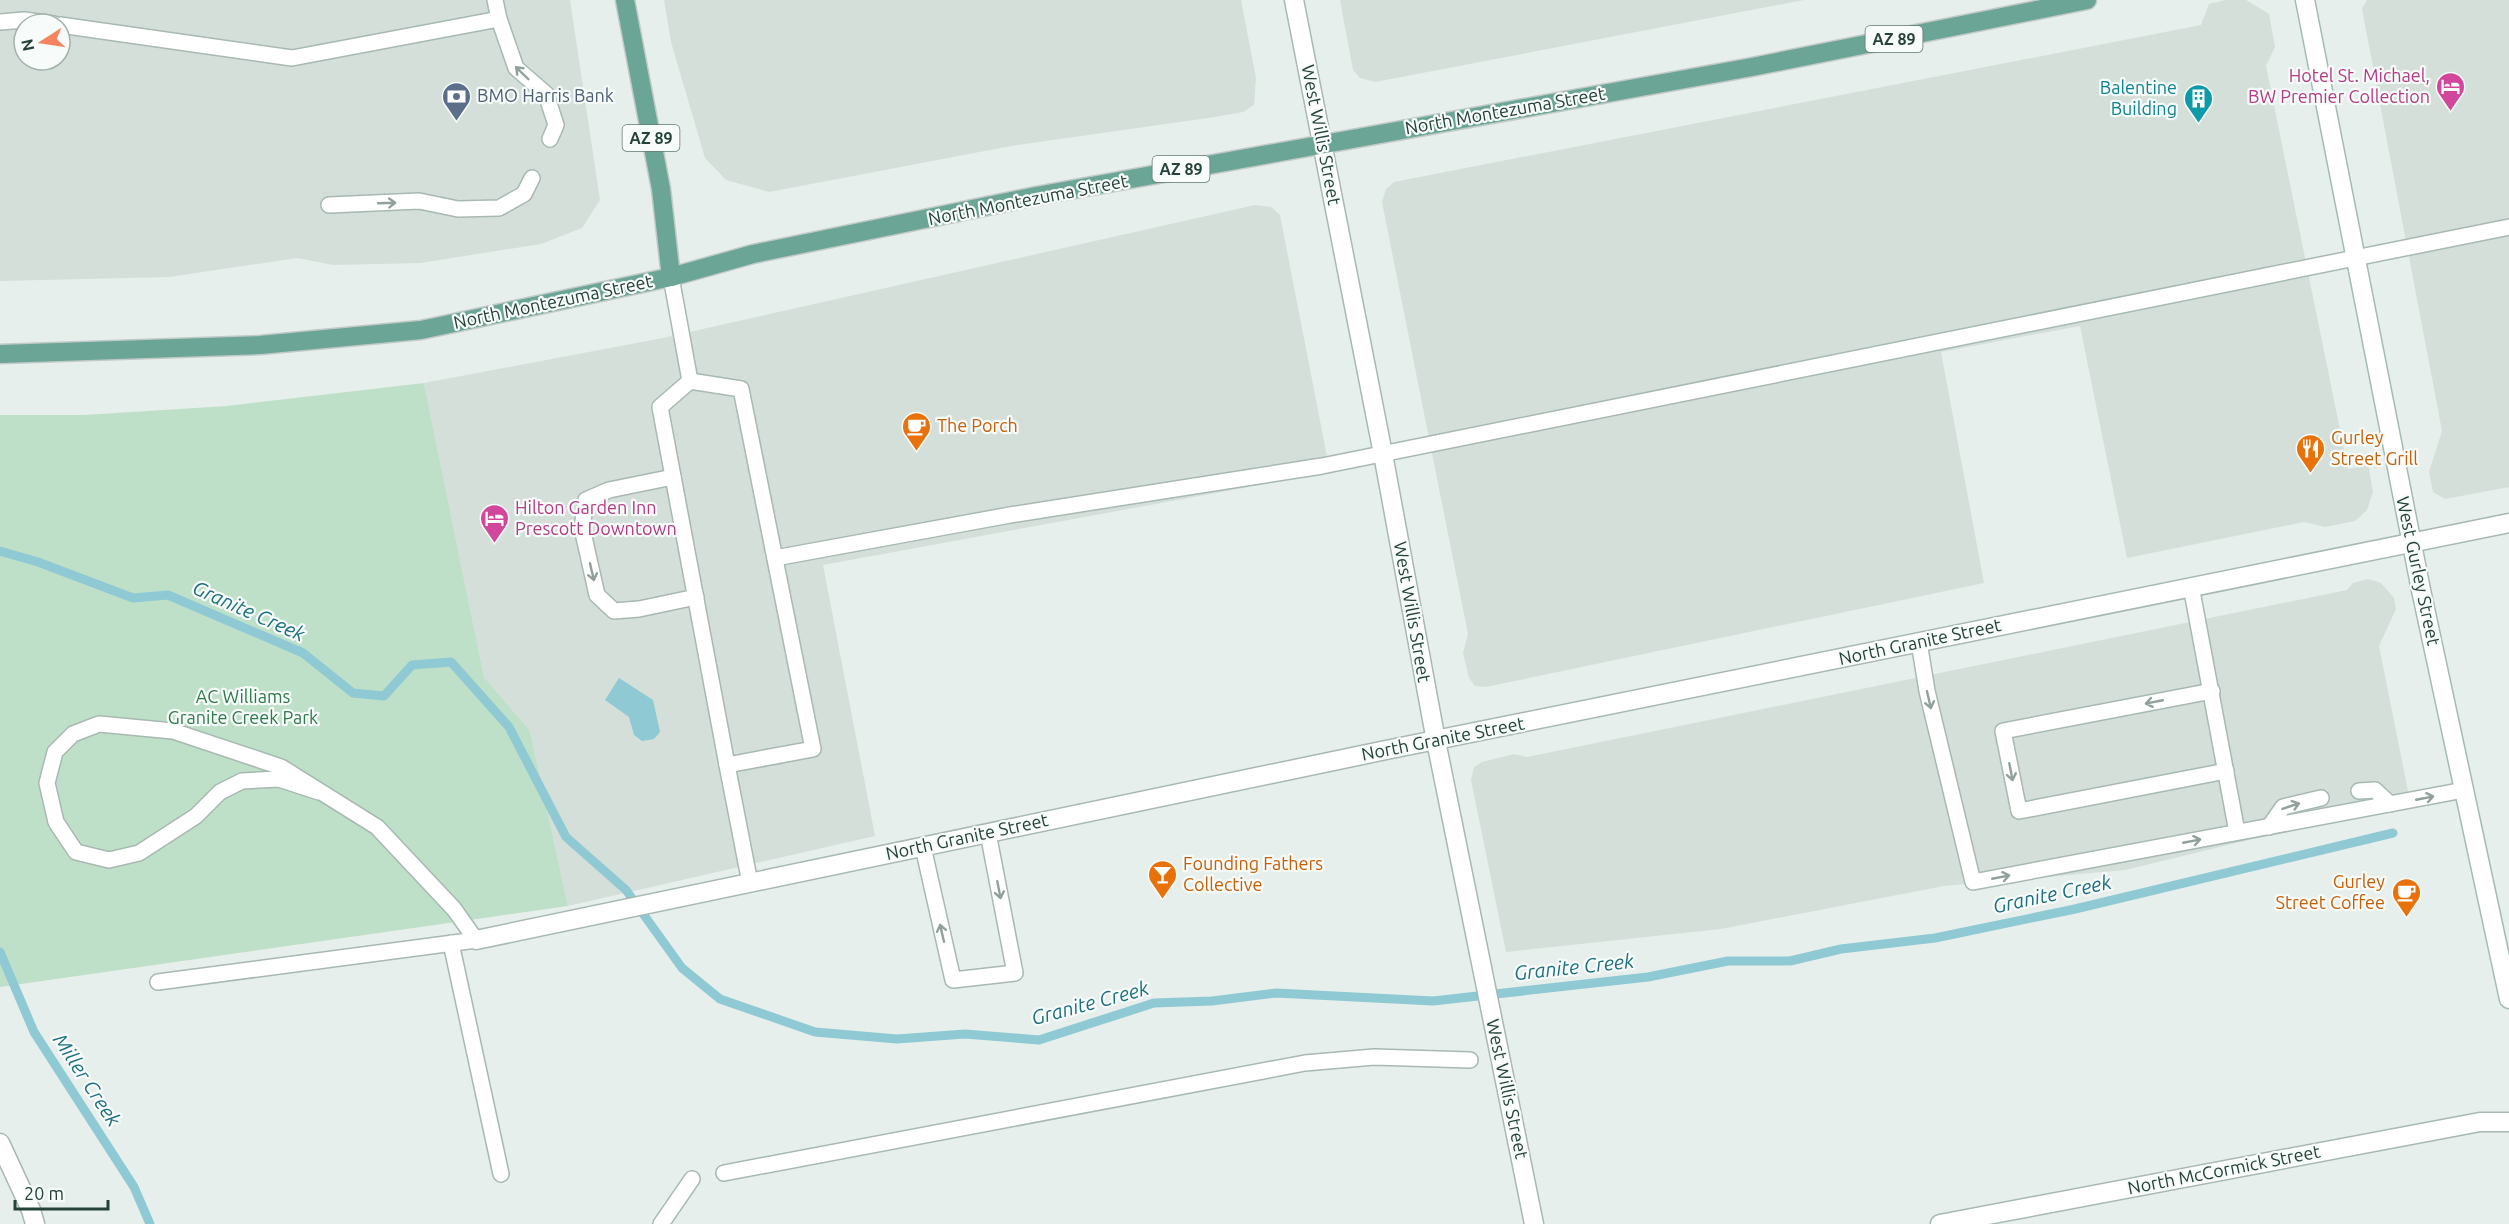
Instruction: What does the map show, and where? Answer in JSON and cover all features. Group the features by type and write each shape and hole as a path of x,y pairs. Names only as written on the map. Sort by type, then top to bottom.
{"main road":[{"name":"AZ 89","path":"625,0 661,189 671,277"},
{"name":"North Montezuma Street","path":"0,354 260,345 421,330 671,277 764,252 1036,196 1752,67 2038,5 2087,0"}],"street":[{"name":"West Willis Street","path":"1294,0 1383,454 1436,741 1534,1224"},
{"name":"West Gurley Street","path":"2306,0 2412,543 2509,999"},
{"name":"North Granite Street","path":"476,940 2191,586 2509,523"},
{"name":"North McCormick Street","path":"1940,1224 2480,1122 2509,1122"},
{"path":"0,1143 31,1210 35,1224"}],"lane":[{"path":"495,0 516,68 546,94 556,125 550,139"},
{"path":"72,27 292,58 499,19"},
{"path":"329,205 419,201 458,209 499,208 524,194 532,178"},
{"path":"775,558 1022,513 1383,454 2509,226"},
{"path":"671,277 690,381"},
{"path":"727,765 813,749 741,389 690,381 660,407 727,765 750,883"},
{"path":"673,477 609,490 586,500 582,528 597,595 614,611 639,609 696,597"},
{"path":"2191,586 2237,832"},
{"path":"1918,642 1927,692 1973,882 2464,790"},
{"path":"2212,691 2003,731 2019,811 2226,771"},
{"path":"158,982 476,940 454,909 377,827 281,767 172,731 99,724 73,734 55,752 47,783 56,822 76,852 109,860 139,853 196,816 220,792 242,781 279,779 319,792"},
{"path":"2358,791 2375,790 2391,804"},
{"path":"2269,826 2283,807 2321,798"},
{"path":"923,847 953,980 1015,974 988,833"},
{"path":"451,943 501,1174"},
{"path":"724,1173 1305,1063 1374,1057 1470,1060"},
{"path":"661,1224 692,1179"}],"shaded area":[{"path":"0,0 570,0 600,200 582,228 541,244 420,263 333,265 297,258 169,277 0,281"},
{"path":"664,0 1241,0 1256,78 1254,105 1243,112 1011,146 769,192 726,180 705,158 671,42"},
{"path":"1340,0 1804,0 1375,82 1360,78 1353,70"},
{"path":"2226,0 2246,0 2269,14 2275,47 2266,66 2348,469 2359,467 2366,452 2373,492 2367,510 2355,521 2325,527 2304,522 2127,558 2080,326 1941,352 1984,583 1486,687 1475,686 1469,678 1463,653 1468,634 1382,202 1386,189 1394,182 2201,25 2209,4"},
{"path":"2367,0 2509,0 2509,487 2445,499 2433,492 2429,472 2442,431 2362,9"},
{"path":"1255,205 1271,207 1280,215 1330,472 823,565 875,836 568,906 530,731 484,677 424,383 663,338"},
{"path":"2368,579 2381,583 2394,598 2396,609 2379,646 2410,801 2125,870 1944,886 1721,929 1506,952 1471,780 1474,767 1482,762 1514,754 1527,757 2347,590 2353,583"}],"green space":[{"name":"AC Williams Granite Creek Park","path":"424,383 484,677 530,731 568,906 0,987 0,415 84,415 227,406"}],"water":[{"path":"619,678 653,700 660,732 654,739 642,741 634,735 629,717 605,700"}],"waterway":[{"name":"Granite Creek","path":"0,551 38,562 133,598 168,595 303,653 353,693 384,696 412,665 451,662 509,727 566,837 626,890 682,968 720,999 815,1032 897,1039 965,1034 1039,1040 1154,1003 1212,1001 1276,993 1433,1001 1648,977 1728,961 1790,961 1841,949 1935,938 2075,909 2393,833"},
{"name":"Miller Creek","path":"0,952 34,1032 134,1187 150,1224"}],"place":[{"name":"Hotel St. Michael, BW Premier Collection","path":"2451,112"},
{"name":"BMO Harris Bank","path":"456,122"},
{"name":"Balentine Building","path":"2198,124"},
{"name":"The Porch","path":"916,452"},
{"name":"Gurley Street Grill","path":"2310,474"},
{"name":"Hilton Garden Inn Prescott Downtown","path":"494,544"},
{"name":"Founding Fathers Collective","path":"1162,900"},
{"name":"Gurley Street Coffee","path":"2406,918"}]}
